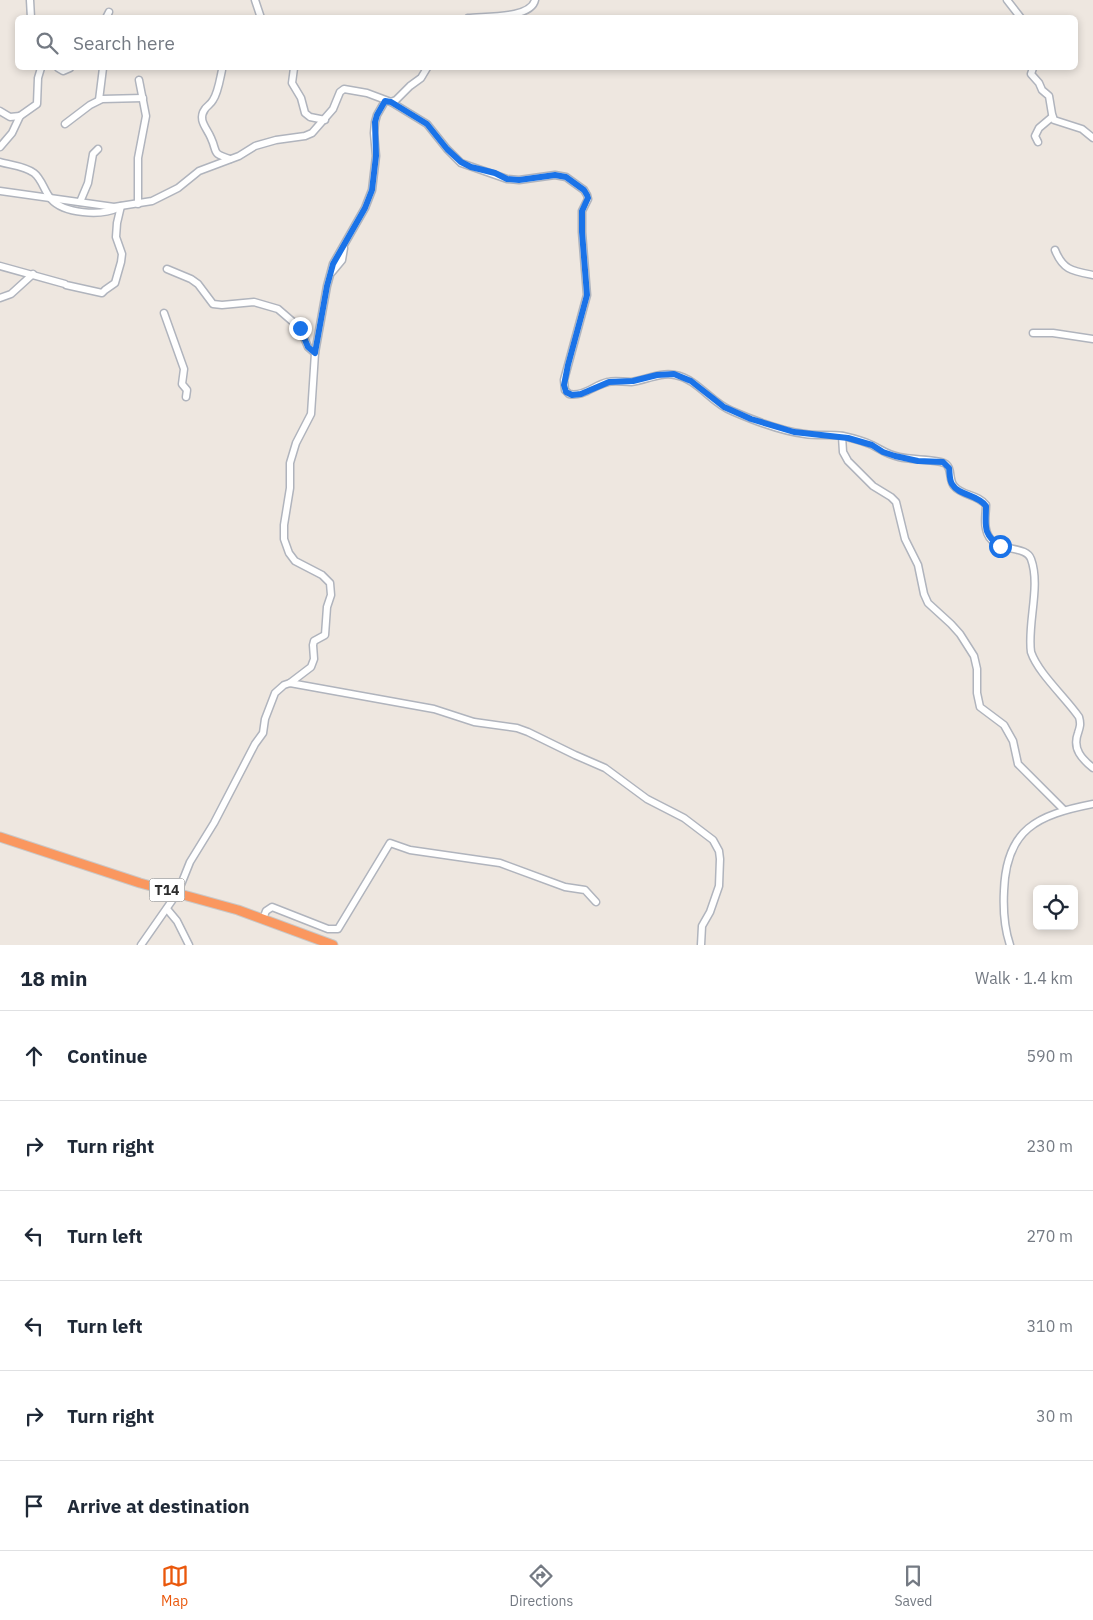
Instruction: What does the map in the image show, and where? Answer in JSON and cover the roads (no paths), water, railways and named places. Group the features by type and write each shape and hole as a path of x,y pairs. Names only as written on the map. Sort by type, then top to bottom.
{"highway":[{"name":"T14","path":"0,837 140,883 178,892 263,919 333,945"}],"street":[{"path":"30,0 32,15"},
{"path":"255,0 260,15"},
{"path":"499,15 520,13 528,10 535,0"},
{"path":"1007,0 1019,15"},
{"path":"0,111 10,117 20,116 37,104 38,78 40,70"},
{"path":"99,100 103,70"},
{"path":"222,70 214,99 204,110 202,117 204,127 211,138 217,154 230,159"},
{"path":"294,70 292,80 306,114 325,120"},
{"path":"141,945 178,892 190,862 214,823 255,744 263,733 265,719 275,693 284,685 305,673 314,663 314,641 325,636 327,607 331,595 331,587 326,578 295,561 289,554 284,539 284,525 290,488 290,462 292,453 313,406 315,353 329,278 336,258 365,208 372,190 376,156 375,122 377,115 388,101 396,100 421,78 426,70"},
{"path":"1033,70 1032,74 1042,90 1049,96 1052,117 1059,122 1082,129 1093,138"},
{"path":"138,204 138,158 146,116 139,80"},
{"path":"0,191 121,206 152,201 168,194 207,167 230,159 258,145 308,136 316,131 320,123 325,120 344,88 367,93 388,101 427,124 447,149 461,162 471,167 495,173 507,179 519,180 555,175 572,182 584,190 588,198 582,211 587,295 568,365 564,385 566,392 572,395 581,394 609,382 633,381 657,375 674,374 691,381 724,407 751,419 810,435 842,436 869,444 895,456 918,461 938,461 947,464 952,485 961,492 981,500 986,506 985,527 988,536 1000,546 1029,555 1034,574 1031,652 1037,664 1079,718 1081,725 1076,739 1077,751 1093,768"},
{"path":"65,124 99,100 143,98"},
{"path":"0,147 12,133 20,116"},
{"path":"1038,142 1035,136 1036,130 1052,117"},
{"path":"80,202 88,183 93,154 98,149"},
{"path":"207,167 217,154"},
{"path":"0,162 32,171 49,197 65,208 92,213 114,210 121,206"},
{"path":"0,266 66,285 103,293 115,283 121,262 122,254 116,237 121,206"},
{"path":"1055,250 1059,260 1065,267 1093,275"},
{"path":"167,269 198,284 214,304 254,302 278,309 300,328 308,347 315,353"},
{"path":"0,298 11,294 32,274"},
{"path":"164,313 184,369 182,384 187,390 186,398"},
{"path":"1033,333 1053,333 1093,339"},
{"path":"842,436 843,452 848,461 874,486 896,502 905,539 918,565 924,594 928,603 956,629 974,656 980,706 1004,725 1013,740 1018,764 1064,810"},
{"path":"290,683 428,708 474,722 517,728 610,771 647,799 684,818 716,844 720,859 719,886 710,912 702,926 702,943"},
{"path":"1010,945 1004,920 1004,900 1005,868 1012,848 1018,838 1034,823 1064,810 1093,804"},
{"path":"263,919 266,911 272,907 328,929 338,929 390,843 406,849 500,863 568,888 585,890 596,902"},
{"path":"167,909 177,921 189,945"}]}
